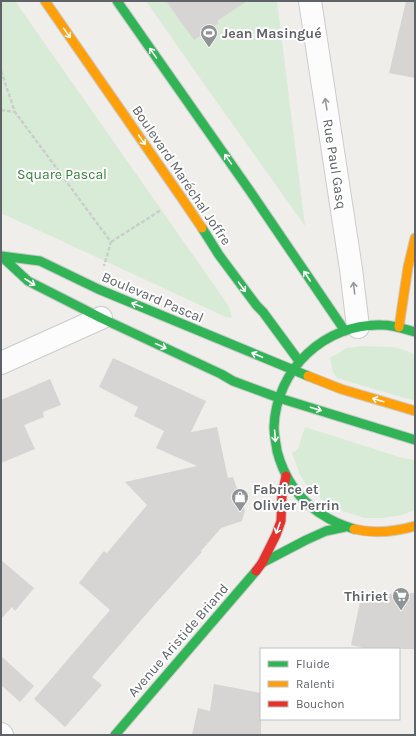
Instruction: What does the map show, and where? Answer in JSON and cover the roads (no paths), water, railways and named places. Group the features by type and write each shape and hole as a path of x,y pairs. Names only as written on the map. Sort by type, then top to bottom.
{"main road":[{"name":"Boulevard Maréchal Joffre","path":"45,1 181,197 219,255 299,361"},
{"path":"117,1 250,191 316,289 352,329"},
{"path":"399,327 408,266 415,238"},
{"name":"Boulevard Pascal","path":"1,256 40,261 98,289 293,370 341,389 415,411"},
{"name":"Boulevard Pascal","path":"1,256 28,281 101,318 233,381 279,398 415,440"},
{"path":"415,332 399,327 377,325 352,329 324,340 299,361 285,383 279,398 275,417 274,437 280,462 294,490 318,513 345,527 365,532 415,534"},
{"name":"Avenue Aristide Briand","path":"121,733 262,563 276,535 281,521 282,495 286,476"},
{"path":"390,532 415,526"},
{"name":"Avenue Aristide Briand","path":"262,563 326,531 345,527"}],"street":[{"name":"Rue Paul Gasq","path":"310,1 351,269 352,329"},
{"path":"1,363 101,318"}],"place":[{"name":"Jean Masingué","path":"209,48"},
{"name":"Fabrice et Olivier Perrin","path":"240,512"},
{"name":"Thiriet","path":"401,611"}],"park label":[{"name":"Square Pascal","path":"62,174"}]}
